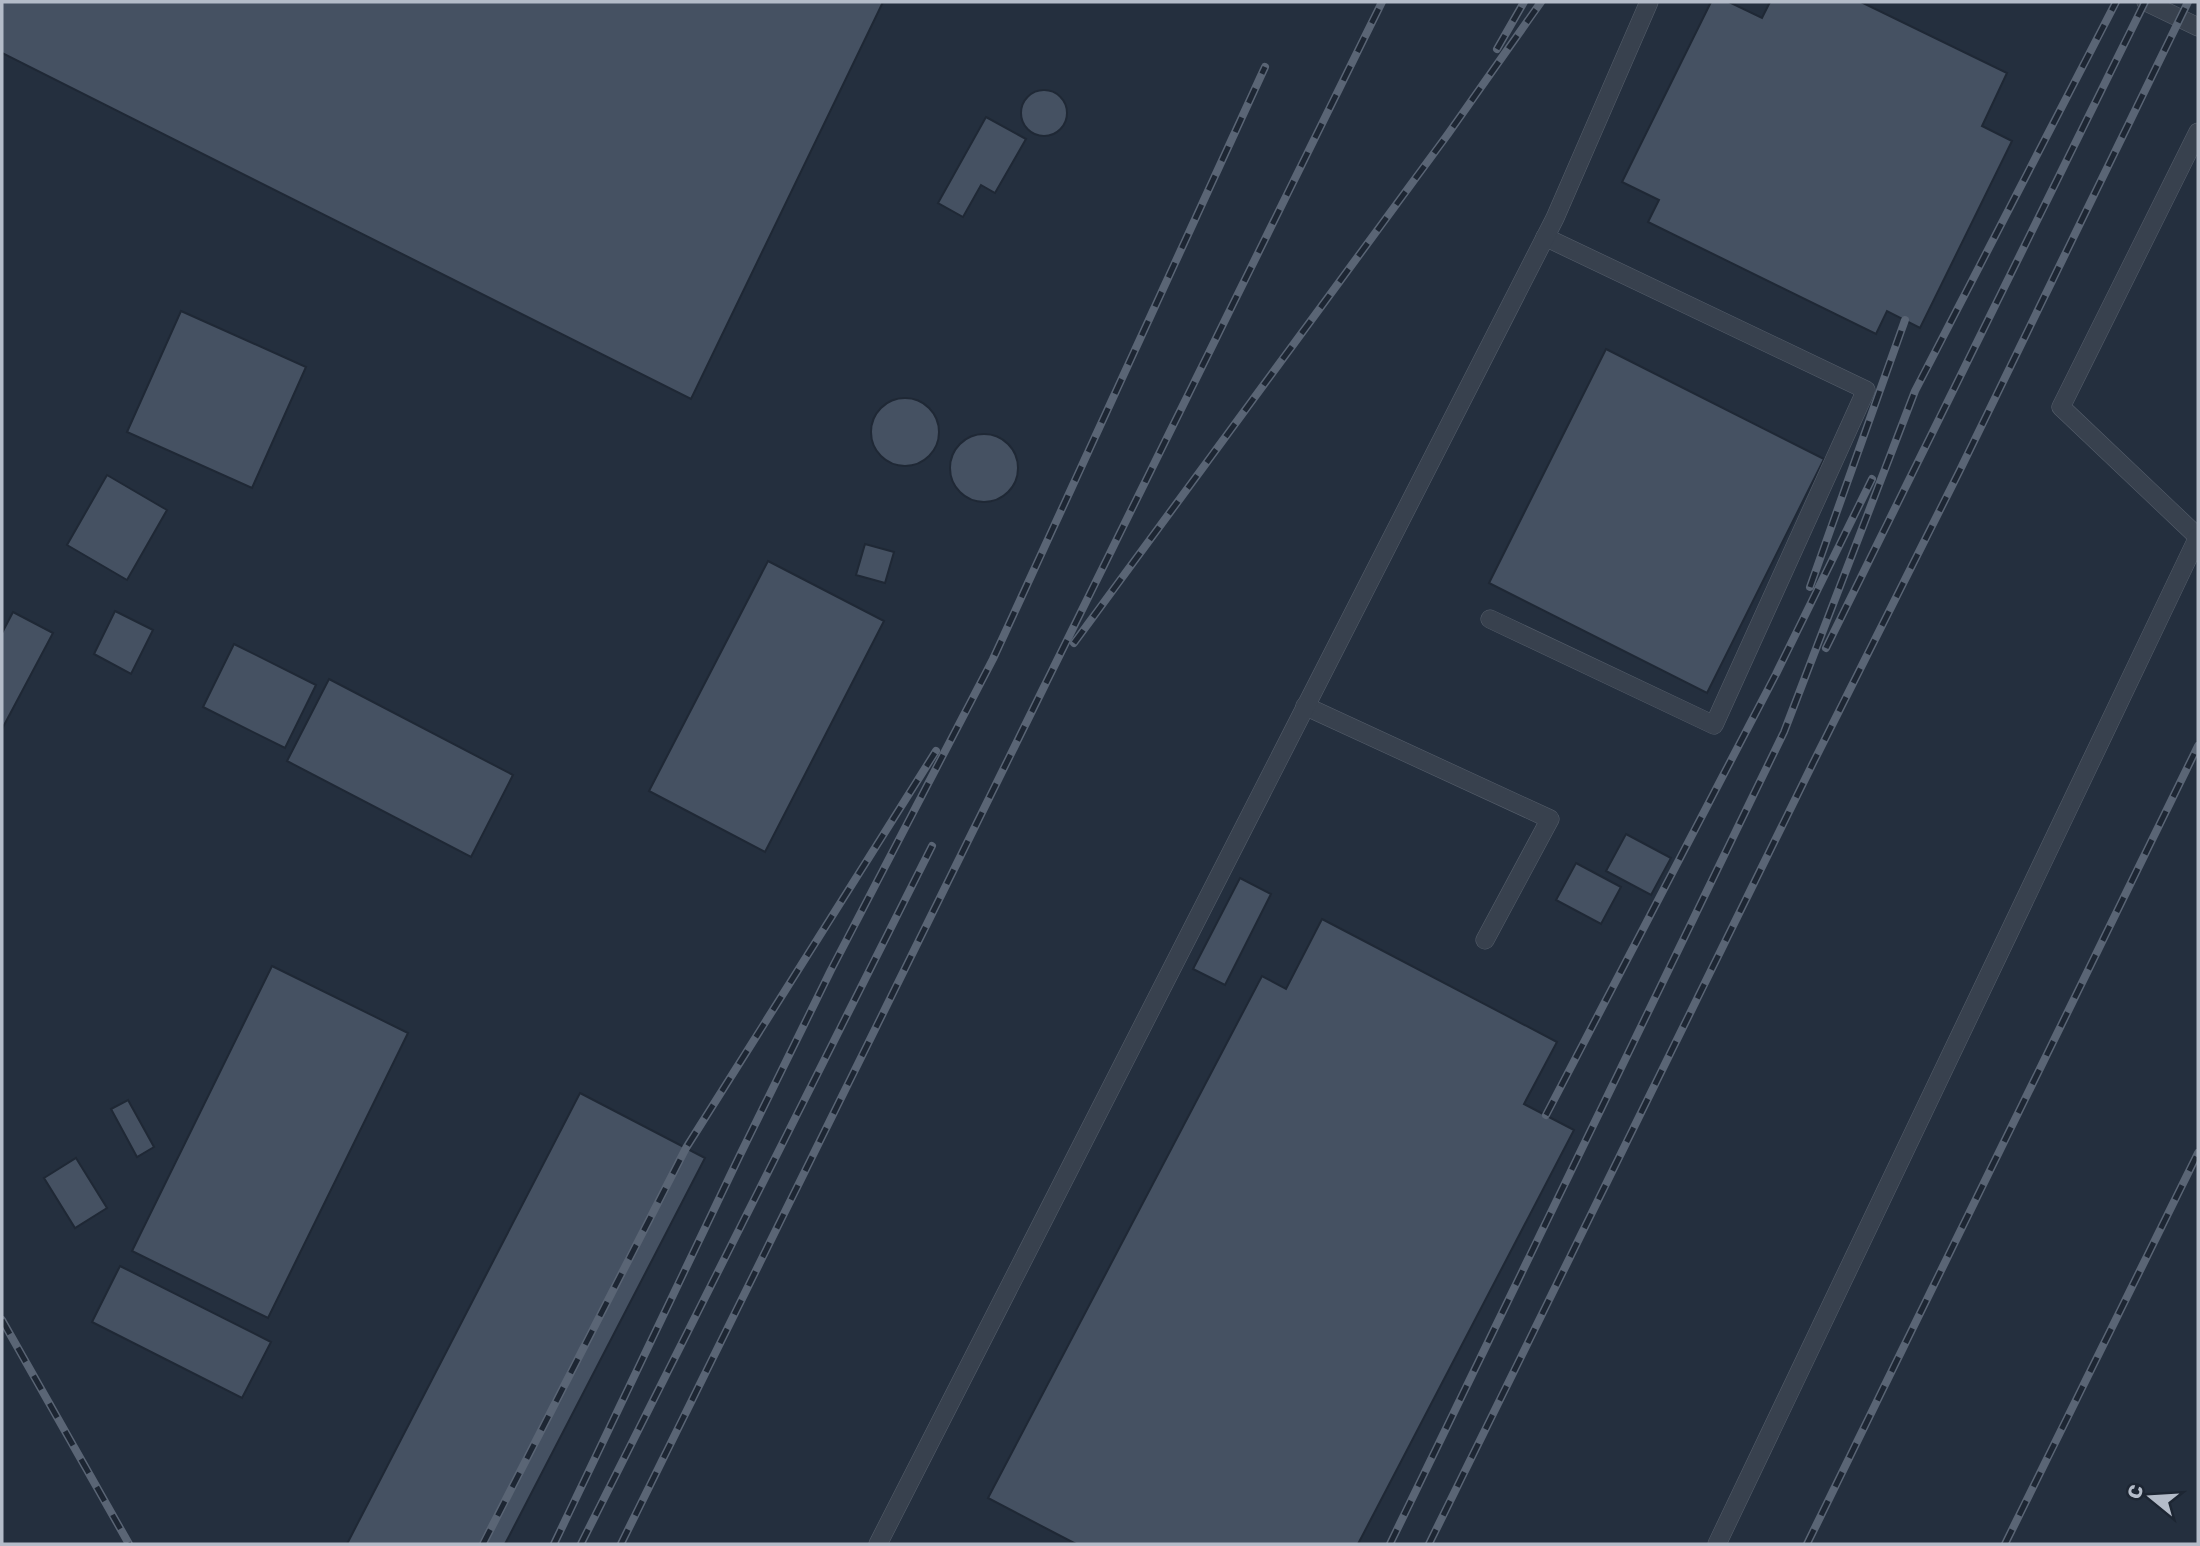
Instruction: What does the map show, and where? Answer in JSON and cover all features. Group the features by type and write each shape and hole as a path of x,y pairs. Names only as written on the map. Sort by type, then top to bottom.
{"lane":[{"path":"878,1544 1555,218 1649,2"},
{"path":"2146,2 2198,27"},
{"path":"1717,1544 2198,537 2061,407 2198,132"},
{"path":"1490,619 1714,725 1866,390 1545,237"},
{"path":"1305,706 1550,819 1485,940"}],"building":[{"path":"2,2 883,2 691,399 2,53"},
{"path":"1711,2 1729,2 1762,18 1770,2 1861,2 2007,73 1982,126 2012,141 1920,328 1887,311 1876,334 1648,222 1659,200 1622,182"},
{"path":"1044,90 1060,97 1067,113 1060,129 1044,136 1028,129 1021,113 1028,97"},
{"path":"986,117 1026,139 995,193 981,185 963,217 938,203"},
{"path":"181,311 306,367 252,488 127,432"},
{"path":"1606,349 1824,459 1707,693 1489,583"},
{"path":"905,398 918,401 929,408 936,419 939,432 936,445 929,456 918,463 905,466 892,463 881,456 874,445 871,432 874,419 881,408 892,401"},
{"path":"984,434 997,437 1008,444 1015,455 1018,468 1015,481 1008,492 997,499 984,502 971,499 960,492 953,481 950,468 953,455 960,444 971,437"},
{"path":"107,475 167,510 127,580 67,545"},
{"path":"865,544 894,552 885,583 856,575"},
{"path":"768,561 884,621 765,852 649,791"},
{"path":"115,611 153,630 131,674 94,654"},
{"path":"13,612 53,633 2,729 2,633"},
{"path":"234,644 316,685 285,748 203,707"},
{"path":"329,679 513,775 471,857 287,761"},
{"path":"1626,834 1671,858 1651,895 1606,871"},
{"path":"1576,863 1621,887 1601,924 1556,900"},
{"path":"1240,878 1271,894 1225,985 1193,969"},
{"path":"1322,919 1557,1042 1524,1104 1574,1130 1358,1544 1076,1544 988,1498 1262,976 1286,989"},
{"path":"272,966 408,1033 268,1318 132,1251"},
{"path":"580,1093 705,1158 505,1544 347,1544"},
{"path":"128,1100 154,1147 137,1157 111,1109"},
{"path":"76,1158 107,1208 75,1228 44,1178"},
{"path":"120,1266 271,1342 242,1398 92,1322"}],"railway":[{"path":"621,1544 1382,2"},
{"path":"1497,49 1524,2"},
{"path":"1074,643 1448,134 1541,2"},
{"path":"1390,1544 1784,732 1915,391 2116,2"},
{"path":"1826,648 2145,2"},
{"path":"1429,1544 1960,470 2188,2"},
{"path":"554,1544 831,970 993,659 1265,67"},
{"path":"1810,587 1905,320"},
{"path":"1546,1115 1776,674 1872,479"},
{"path":"1807,1544 2198,746"},
{"path":"483,1544 686,1148 936,751"},
{"path":"581,1544 932,846"},
{"path":"2005,1544 2198,1153"},
{"path":"2,1320 129,1544"}]}
